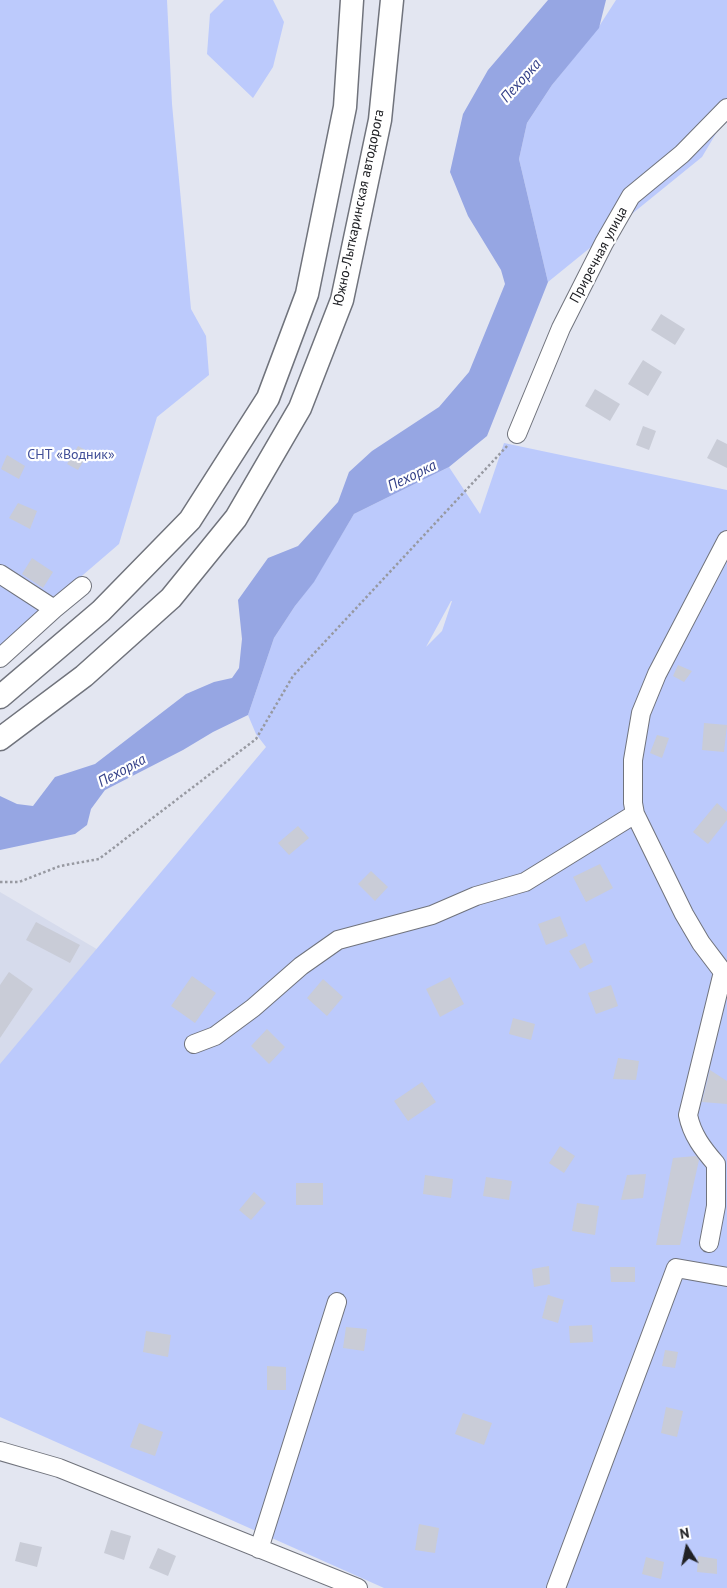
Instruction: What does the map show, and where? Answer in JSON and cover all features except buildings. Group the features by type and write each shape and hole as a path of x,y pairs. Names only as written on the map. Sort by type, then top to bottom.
{"main road":[{"path":"0,697 101,611 190,520 268,398 307,294 345,107 352,0"},
{"name":"Южно-Лыткаринская автодорога","path":"0,739 84,676 172,598 236,518 300,408 342,300 380,120 392,0"}],"street":[{"name":"Приречная улица","path":"517,434 561,328 604,243 631,196 682,154 727,108"},
{"path":"709,1244 716,1206 716,1164 702,1148 690,1126 688,1115 725,973 701,943 684,914 635,814 633,803 633,760 641,713 657,674 727,540"},
{"path":"0,574 54,609"},
{"path":"0,658 82,586"},
{"path":"194,1044 215,1036 253,1008 301,966 338,940 432,915 476,896 525,882 635,814"},
{"path":"556,1588 676,1268 727,1277"},
{"path":"259,1549 336,1302"},
{"path":"0,1451 59,1468 358,1588"}],"path":[{"path":"0,882 18,882 60,866 99,859 256,739 293,676 494,462 517,434"}],"shaded area":[{"path":"0,892 100,951 0,1068"}],"green space":[{"name":"СНТ «Водник»","path":"0,0 167,0 172,104 191,309 206,336 209,375 157,417 119,544 0,650"},
{"path":"224,0 273,0 284,22 273,67 253,98 207,54 210,14"},
{"path":"616,0 727,0 727,115 702,157 548,282 519,159 527,123 552,85 598,28"},
{"path":"504,443 727,490 727,1588 384,1588 0,1417 0,1064 266,747 256,734 248,715 274,638 314,581 354,514 449,467 480,514","holes":["452,601 442,631 426,647"]}],"water":[{"name":"Пехорка","path":"548,0 606,0 599,28 552,85 527,123 519,159 548,282 487,436 449,467 354,514 314,582 295,606 274,638 248,715 105,790 91,809 87,825 75,834 0,850 0,796 17,804 33,806 55,777 95,764 186,694 214,682 232,678 239,668 242,639 238,600 268,558 298,546 338,502 349,472 372,451 439,407 469,372 505,284 501,270 468,216 450,172 463,114 488,70"}]}
